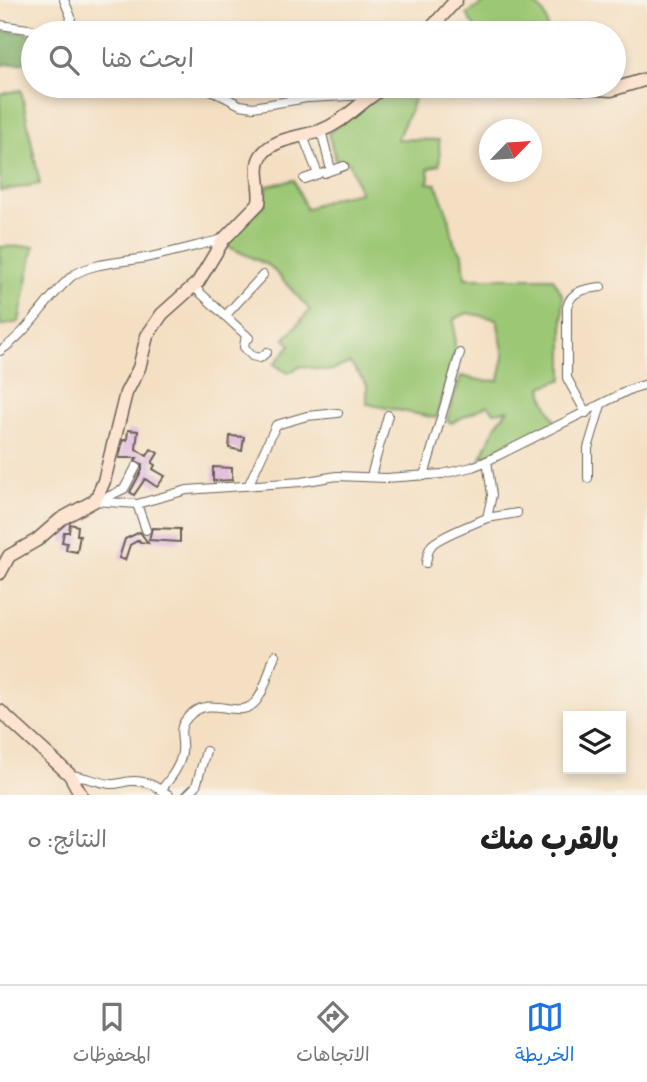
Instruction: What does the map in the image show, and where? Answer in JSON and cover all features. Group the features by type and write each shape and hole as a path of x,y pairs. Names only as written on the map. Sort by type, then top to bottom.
{"street":[{"path":"64,0 70,21"},
{"path":"438,21 456,0"},
{"path":"0,25 21,28"},
{"path":"626,85 647,79"},
{"path":"226,98 240,105 253,107 307,98"},
{"path":"96,501 104,481 126,393 139,368 147,336 162,314 194,287 224,239 259,203 260,157 272,145 321,130 347,118 367,98"},
{"path":"321,130 328,172 344,166"},
{"path":"303,136 318,174 304,179"},
{"path":"0,351 22,334 31,320 77,274 106,264 146,258 224,239"},
{"path":"225,316 263,275"},
{"path":"194,287 247,337 244,347 252,356 260,358 267,352"},
{"path":"586,412 567,378 568,301 574,294 588,288 601,287"},
{"path":"424,476 460,354"},
{"path":"96,501 136,504 187,490 301,482 337,476 386,478 460,471 487,461 631,389 647,384"},
{"path":"589,478 588,448 601,405"},
{"path":"249,484 276,425 307,416 338,413"},
{"path":"371,476 388,415"},
{"path":"487,461 492,495 487,519"},
{"path":"0,573 5,557 37,540 61,519 124,489 135,470 142,477"},
{"path":"136,504 146,530"},
{"path":"426,563 431,545 445,535 487,519 517,513"},
{"path":"161,790 178,765 183,751 180,730 189,715 206,705 231,709 250,707 258,699 275,655"},
{"path":"0,711 70,775 81,795"},
{"path":"187,795 196,786 206,751"},
{"path":"70,775 90,777 107,784 118,785 132,781 150,783 169,795"}],"green space":[{"path":"488,0 513,1 539,8 547,21 471,21 467,14"},
{"path":"0,30 21,33 21,63 0,65"},
{"path":"21,90 40,184 0,191 0,94"},
{"path":"376,98 414,98 397,139 439,140 440,164 428,169 427,183 436,184 449,218 454,243 463,255 465,278 553,278 563,296 563,379 542,387 544,398 556,423 481,458 497,423 508,410 494,412 488,405 451,423 447,420 461,376 484,381 499,380 504,356 497,319 467,313 454,319 455,351 436,418 367,404 367,385 350,363 329,371 301,366 288,373 274,364 291,345 285,339 310,310 270,266 227,246 233,236 264,204 267,186 294,180 306,209 333,198 360,192 349,162 336,161 328,133"},
{"path":"34,246 19,322 0,326 0,247"}],"building":[{"path":"128,430 138,431 136,449 147,456 151,449 158,453 152,463 155,465 153,469 165,476 157,487 145,479 134,495 130,492 142,470 142,464 135,461 137,458 119,458 123,440 127,440"},
{"path":"230,436 244,437 242,451 229,448"},
{"path":"213,467 232,468 232,480 213,481"},
{"path":"70,524 78,526 77,535 80,535 77,552 66,550 67,543 62,542 64,532 69,532"},
{"path":"152,528 180,529 180,542 149,540"},
{"path":"140,532 148,543 139,540 130,545 125,560 119,558 125,539"}]}
